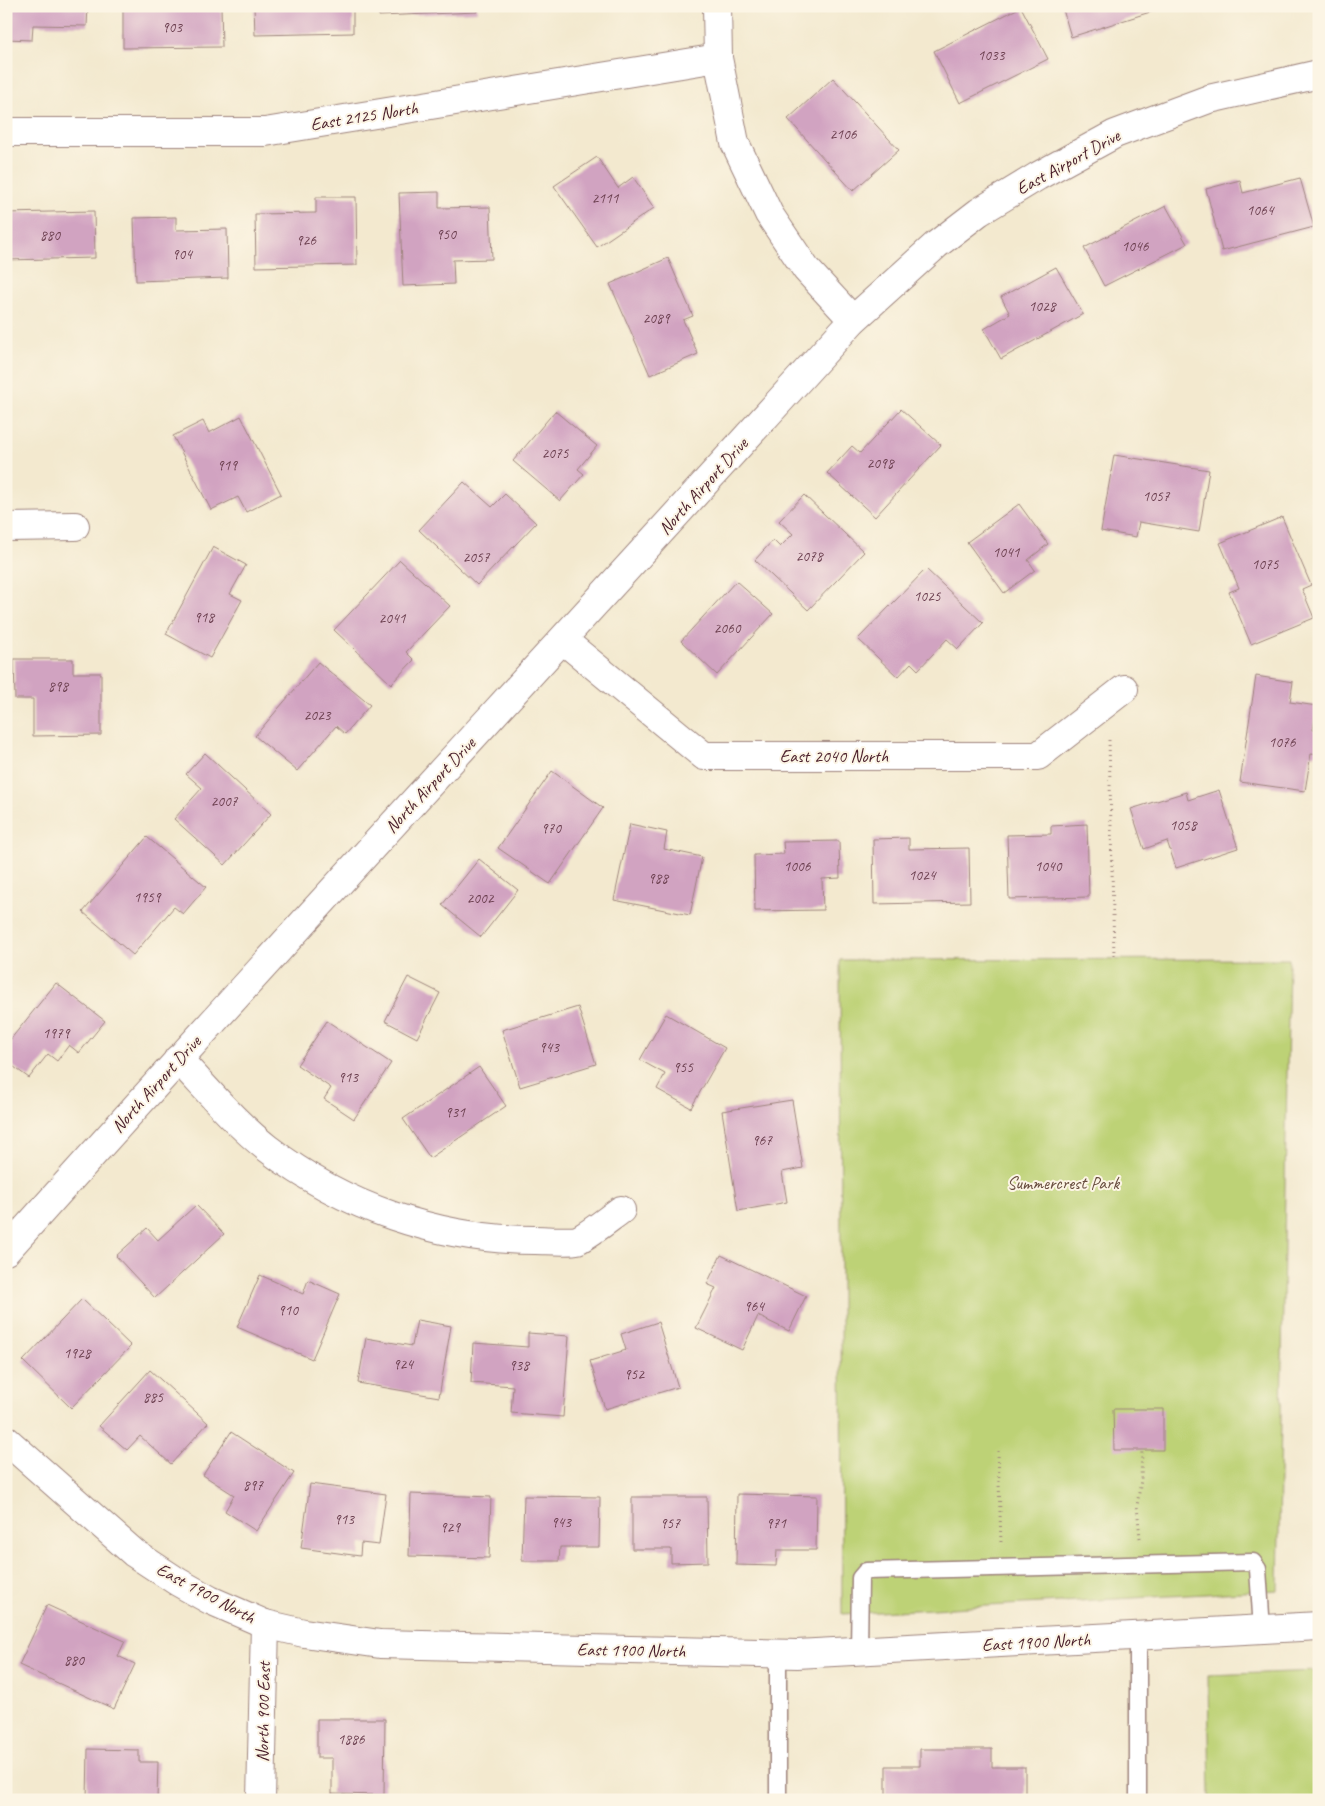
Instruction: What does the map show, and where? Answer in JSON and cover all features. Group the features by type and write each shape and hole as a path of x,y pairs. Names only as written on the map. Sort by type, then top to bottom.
{"street":[{"path":"718,6 718,58 735,144 769,214 806,269 853,320"},
{"name":"East 2125 North","path":"6,132 265,132 718,58"},
{"name":"East Airport Drive","path":"853,320 936,245 979,212 1038,176 1115,134 1209,100 1319,74"},
{"name":"North Airport Drive","path":"6,1251 178,1059 563,640 853,320"},
{"path":"6,527 75,526"},
{"name":"East 2040 North","path":"563,640 704,756 1038,756 1116,695"},
{"path":"178,1059 212,1093 234,1119 274,1153 313,1180 365,1206 415,1224 460,1234 506,1240 577,1240 621,1210"},
{"name":"East 1900 North","path":"6,1440 134,1553 178,1582 210,1600 265,1624 304,1634 380,1644 778,1654 1319,1626"},
{"name":"North 900 East","path":"261,1800 265,1624"}],"lane":[{"path":"858,1651 860,1578 866,1571 1253,1562 1258,1569 1262,1630"},
{"path":"1138,1636 1138,1800"},
{"path":"778,1654 778,1800"}],"path":[{"path":"1114,956 1116,695"},
{"path":"1140,1538 1137,1506 1141,1480 1142,1450"},
{"path":"998,1451 1001,1543"}],"green space":[{"name":"Summercrest Park","path":"1289,959 1278,1590 842,1614 840,960"},
{"path":"1319,1671 1319,1800 1210,1800 1208,1675"}],"building":[{"path":"6,6 88,6 87,26 33,25 32,40 6,39"},
{"path":"123,6 221,6 222,47 123,48"},
{"path":"254,6 353,6 353,33 255,35"},
{"path":"379,6 476,6 477,12 379,16"},
{"path":"1062,6 1166,6 1166,7 1071,37"},
{"path":"1021,7 1048,59 960,103 934,51"},
{"path":"833,78 899,150 853,191 788,119"},
{"path":"597,157 618,188 633,177 654,208 597,247 554,186"},
{"path":"1300,178 1314,227 1222,251 1206,189 1240,180 1243,193"},
{"path":"439,192 439,208 490,207 492,259 453,260 454,284 403,286 399,193"},
{"path":"316,197 356,197 357,265 256,267 255,214 316,213"},
{"path":"1166,206 1187,244 1104,286 1084,248"},
{"path":"94,211 95,258 6,260 6,213"},
{"path":"176,217 176,230 227,229 228,278 136,281 134,218"},
{"path":"668,258 693,316 683,320 698,354 650,375 610,284"},
{"path":"1056,267 1083,314 1001,359 984,329 1010,314 1001,297"},
{"path":"901,409 941,445 875,517 827,473 852,446 860,453"},
{"path":"555,411 597,446 578,469 584,474 560,501 513,461"},
{"path":"241,416 281,494 246,512 238,497 211,510 173,436 203,421 209,433"},
{"path":"1114,455 1209,470 1199,532 1139,522 1136,537 1101,531"},
{"path":"464,482 492,507 505,494 536,523 477,585 419,530"},
{"path":"804,495 864,552 808,610 755,560 773,540 780,547 793,534 779,521"},
{"path":"1019,504 1048,544 1028,560 1035,570 1004,593 967,542"},
{"path":"1282,517 1311,585 1302,589 1314,618 1251,644 1229,592 1239,588 1220,543"},
{"path":"213,547 246,565 230,594 242,600 210,658 166,634"},
{"path":"400,560 450,606 406,652 414,660 391,684 334,630"},
{"path":"926,569 983,623 958,649 947,639 918,670 911,663 898,677 858,639"},
{"path":"736,581 773,614 717,675 681,641"},
{"path":"14,659 73,659 73,673 101,673 101,735 33,736 33,699 15,699"},
{"path":"318,662 370,705 345,734 336,726 297,771 255,736"},
{"path":"1256,676 1293,682 1290,702 1317,706 1313,730 1319,731 1319,755 1311,754 1305,791 1240,782"},
{"path":"205,753 271,814 225,865 174,819 202,788 186,774"},
{"path":"552,771 603,808 550,884 498,848"},
{"path":"1219,790 1238,848 1176,868 1167,841 1144,849 1131,809 1186,792 1188,800"},
{"path":"630,824 667,832 664,849 702,857 690,915 614,900"},
{"path":"1087,824 1089,897 1009,899 1007,835 1051,834 1051,826"},
{"path":"147,837 206,887 183,914 174,907 133,955 83,912"},
{"path":"909,838 909,849 969,848 970,902 874,904 873,839"},
{"path":"839,841 840,878 822,879 823,910 755,911 754,855 784,854 783,842"},
{"path":"479,859 518,890 481,937 442,905"},
{"path":"408,977 440,993 417,1038 385,1021"},
{"path":"56,983 105,1021 79,1053 69,1045 57,1061 48,1054 29,1078 6,1061 6,1045"},
{"path":"578,1007 596,1064 520,1087 502,1030"},
{"path":"666,1014 725,1048 691,1108 657,1089 665,1074 640,1060"},
{"path":"327,1021 391,1063 354,1119 324,1099 331,1088 297,1065"},
{"path":"479,1067 506,1106 430,1158 403,1119"},
{"path":"792,1100 803,1168 782,1172 787,1202 738,1211 722,1111"},
{"path":"196,1205 224,1234 155,1298 116,1256 147,1228 158,1240"},
{"path":"721,1255 806,1296 789,1331 758,1316 742,1350 696,1328 716,1288 707,1284"},
{"path":"260,1275 303,1294 308,1280 340,1294 312,1359 237,1327"},
{"path":"82,1299 131,1346 71,1408 23,1361"},
{"path":"417,1320 451,1326 439,1397 358,1383 366,1338 412,1346"},
{"path":"658,1322 678,1387 605,1409 590,1361 626,1350 621,1334"},
{"path":"528,1333 569,1336 563,1417 511,1413 513,1386 471,1383 473,1343 528,1347"},
{"path":"150,1370 208,1423 171,1464 140,1436 127,1450 99,1426"},
{"path":"1113,1409 1163,1409 1163,1450 1114,1450"},
{"path":"231,1432 294,1473 256,1531 225,1511 234,1495 203,1475"},
{"path":"310,1484 386,1494 379,1545 361,1543 360,1556 301,1548"},
{"path":"411,1494 491,1497 489,1558 409,1556"},
{"path":"737,1494 817,1496 816,1550 777,1550 776,1566 736,1565"},
{"path":"524,1496 600,1497 599,1547 560,1547 559,1561 522,1561"},
{"path":"632,1497 707,1497 708,1562 671,1563 671,1549 632,1549"},
{"path":"47,1605 125,1641 118,1656 135,1664 114,1709 19,1665"},
{"path":"317,1719 385,1719 384,1795 332,1794 332,1758 317,1758"},
{"path":"88,1749 139,1750 139,1762 158,1762 157,1800 87,1800"},
{"path":"920,1749 992,1749 992,1767 1025,1767 1025,1800 886,1800 886,1766 920,1766"}]}
